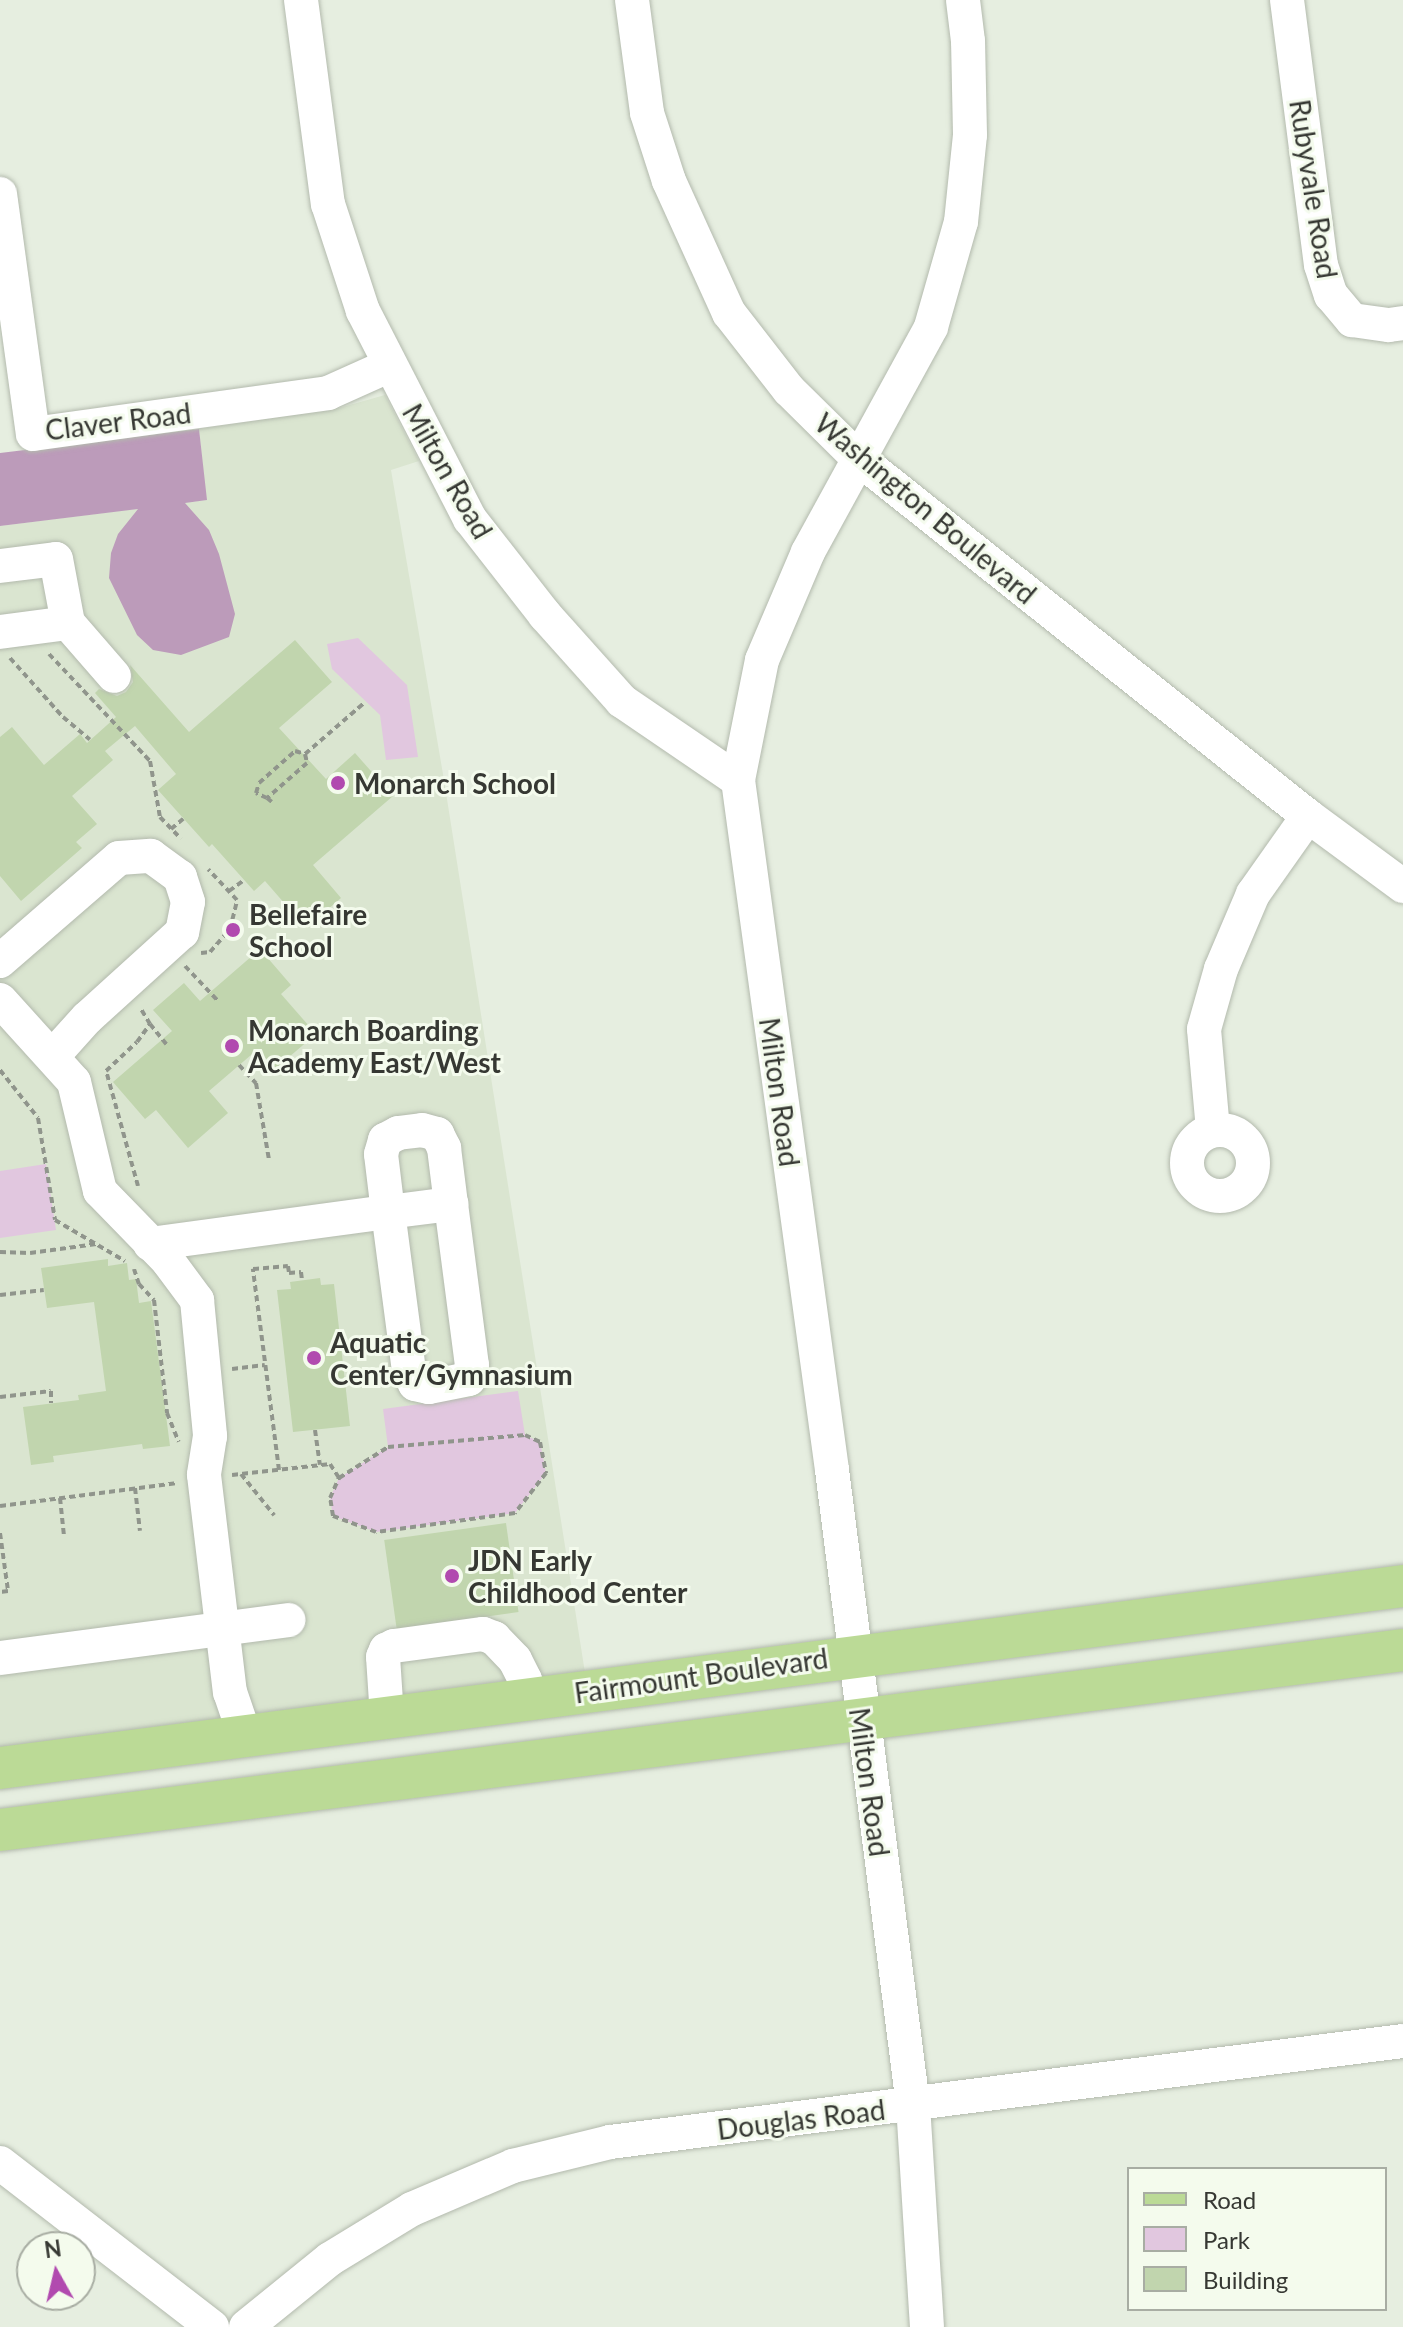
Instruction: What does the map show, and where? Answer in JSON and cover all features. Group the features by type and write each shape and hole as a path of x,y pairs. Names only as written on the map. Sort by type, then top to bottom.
{"main road":[{"name":"Fairmount Boulevard","path":"0,1768 1403,1586"},
{"path":"0,1830 1403,1650"},
{"path":"245,1736 251,1796"}],"street":[{"name":"Milton Road","path":"301,0 328,204 363,311 388,366 470,519 545,615 622,701 738,780 830,1454 853,1655 913,2105 927,2327"},
{"name":"Washington Boulevard","path":"632,0 647,113 669,181 729,313 789,390 859,459 1308,816 1403,886"},
{"path":"738,780 762,660 808,552 931,327 961,222 970,135 968,41 963,0"},
{"name":"Rubyvale Road","path":"1287,0 1321,265 1331,295 1352,320 1389,325 1403,323"},
{"name":"Claver Road","path":"0,194 33,434 328,393 388,366"},
{"path":"0,566 56,559 68,623 114,676"},
{"path":"10,647 68,623"},
{"path":"1213,1130 1204,1029 1221,969 1253,894 1308,816"},
{"path":"0,961 119,858 151,856 180,877 188,902 182,932 87,1018 52,1057"},
{"path":"0,1000 74,1082 100,1191 184,1281 197,1300 210,1436 204,1475 230,1692 245,1736"},
{"path":"422,1130 437,1134 444,1148 451,1204 472,1365 469,1379 429,1387 415,1384 409,1371 381,1154 385,1140 398,1133 422,1130"},
{"path":"150,1244 451,1204"},
{"path":"0,1658 289,1620"},
{"path":"387,1717 383,1657 386,1650 394,1646 483,1634 494,1638 515,1660 525,1680 522,1698"},
{"name":"Douglas Road","path":"246,2327 330,2259 412,2209 513,2166 610,2142 1403,2041"},
{"path":"0,2163 212,2327"}],"path":[{"path":"0,658 10,647"},
{"path":"10,647 15,668 90,740"},
{"path":"46,650 150,761 160,817 191,850"},
{"path":"305,754 364,703"},
{"path":"272,802 256,793 259,783 295,751 305,754"},
{"path":"267,798 307,763 305,754"},
{"path":"171,829 183,819"},
{"path":"198,954 210,952 230,929 237,900 200,860"},
{"path":"229,891 244,880"},
{"path":"173,969 186,956"},
{"path":"181,961 217,1000"},
{"path":"138,1005 166,1044"},
{"path":"138,1186 106,1071 137,1042 150,1024"},
{"path":"239,1065 256,1083 269,1160"},
{"path":"0,1070 38,1118 55,1220 134,1266 139,1284 154,1300 167,1413 180,1454"},
{"path":"0,1252 30,1253 98,1244"},
{"path":"279,1470 253,1269 288,1266 289,1273 301,1272 302,1280"},
{"path":"0,1295 44,1290"},
{"path":"225,1370 265,1365"},
{"path":"0,1397 51,1391 51,1403"},
{"path":"315,1430 320,1465"},
{"path":"525,1435 540,1442 546,1473 515,1513 376,1532 333,1516 330,1498 339,1478 388,1447 525,1435"},
{"path":"226,1476 330,1464 339,1478"},
{"path":"241,1474 274,1515"},
{"path":"0,1506 184,1482"},
{"path":"135,1488 140,1531"},
{"path":"60,1498 64,1537"},
{"path":"0,1533 8,1591 0,1592"}],"shaded area":[{"name":"Bellefaire School","path":"385,395 419,461 391,470 444,780 586,1679 0,1757 0,526 206,500 199,429 339,408"},
{"path":"199,429 207,500 185,503 209,530 219,554 235,614 229,637 181,655 153,650 137,635 109,578 111,553 118,534 138,509 0,526 0,453"}],"green space":[{"path":"358,638 407,685 418,757 386,760 380,715 332,669 327,644"},
{"path":"46,1164 56,1230 0,1238 0,1171"},
{"path":"518,1391 525,1435 540,1442 546,1473 515,1513 376,1532 333,1516 330,1498 339,1478 388,1447 383,1409"}],"building":[{"name":"Monarch School","path":"295,640 332,682 279,728 326,779 355,753 393,796 313,865 341,898 306,928 265,881 254,891 158,790 176,774 135,726 105,751 113,760 72,796 97,824 76,842 82,848 21,901 0,876 0,737 12,727 44,765 80,734 87,743 116,717 95,693 99,689 117,696 126,692 133,682 130,665 189,732"},
{"name":"Monarch Boarding Academy East/West","path":"260,949 291,985 281,994 316,1034 275,1069 258,1049 209,1091 228,1113 188,1148 156,1110 145,1119 113,1082 172,1031 153,1010 184,983 200,1001"},
{"path":"108,1259 108,1266 127,1263 129,1280 136,1279 139,1303 151,1301 170,1446 143,1449 142,1444 53,1456 54,1462 31,1465 23,1407 79,1400 78,1395 106,1391 94,1302 47,1308 41,1268"},
{"name":"Aquatic Center/Gymnasium","path":"320,1278 321,1285 334,1284 350,1426 293,1432 277,1290 291,1289 290,1282"},
{"name":"JDN Early Childhood Center","path":"506,1523 519,1612 397,1629 384,1540"}],"place":[{"name":"Monarch School","path":"338,783"},
{"name":"Bellefaire School","path":"233,930"},
{"name":"Monarch Boarding Academy East/West","path":"232,1046"},
{"name":"Aquatic Center/Gymnasium","path":"314,1358"},
{"name":"JDN Early Childhood Center","path":"452,1576"}]}
